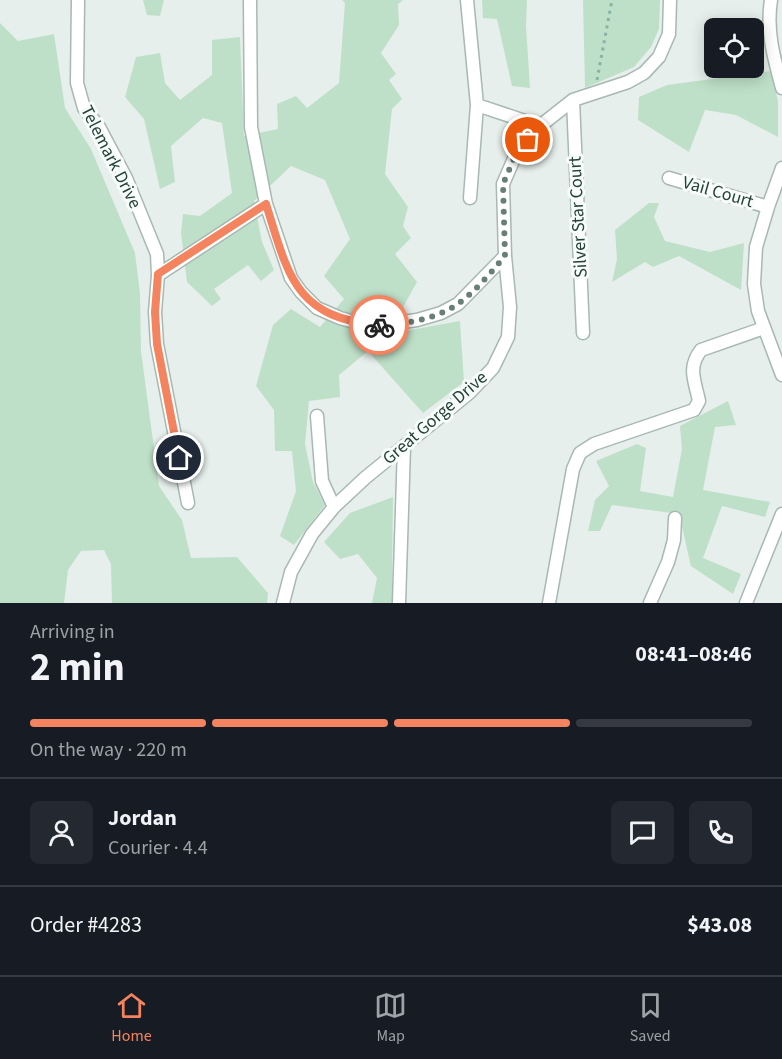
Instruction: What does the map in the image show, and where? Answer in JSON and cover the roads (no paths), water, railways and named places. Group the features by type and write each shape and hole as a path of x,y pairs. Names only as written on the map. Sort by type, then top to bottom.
{"street":[{"name":"Telemark Drive","path":"78,0 78,83 84,108 99,127 126,178 157,254 155,312 157,344 188,504"},
{"path":"250,0 251,127 266,204 291,278 301,292 317,308 358,323 381,325 417,320 441,313 458,304 505,256"},
{"path":"467,0 477,105 470,198"},
{"name":"Great Gorge Drive","path":"282,603 291,572 312,534 334,507 365,478 470,393 493,368 508,337 510,308 505,256 503,184 516,154 540,126 573,100 628,82 644,73 659,57 669,34 670,0"},
{"path":"771,0 768,16 770,44 782,88"},
{"name":"Silver Star Court","path":"573,100 583,333"},
{"path":"477,105 540,126"},
{"path":"782,168 756,247 753,284 758,311 782,375"},
{"name":"Vail Court","path":"669,178 768,207"},
{"path":"158,274 266,204"},
{"path":"549,603 573,469 580,453 594,444 694,410 699,401 692,370 694,359 701,350 764,328"},
{"path":"317,416 322,481 334,507"},
{"path":"399,603 404,447"},
{"path":"746,603 782,514"},
{"path":"650,603 675,540 675,518"}]}
